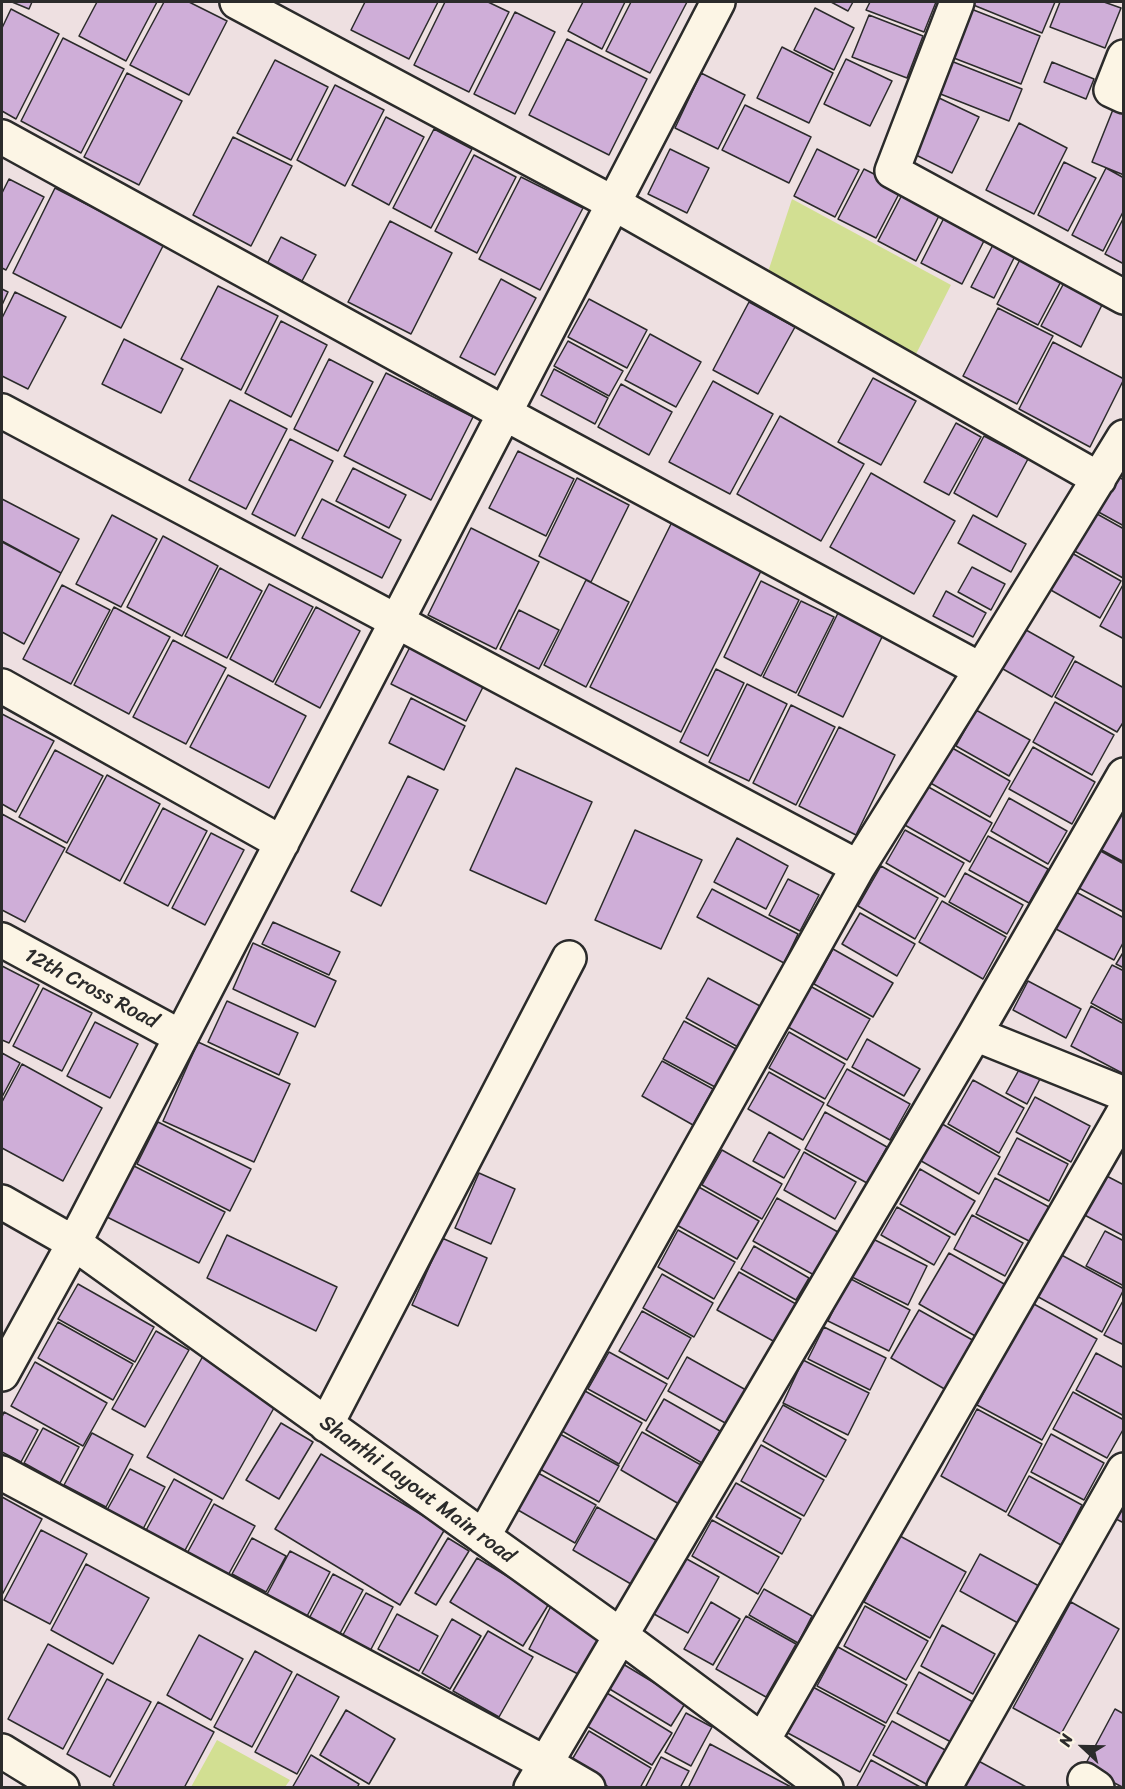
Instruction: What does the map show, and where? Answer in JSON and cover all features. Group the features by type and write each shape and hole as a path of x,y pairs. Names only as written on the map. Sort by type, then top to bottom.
{"street":[{"path":"237,2 613,203 1099,479"},
{"path":"2,1374 74,1243 718,2"},
{"path":"957,2 892,171 1124,297"},
{"path":"1124,57 1111,90 1124,96"},
{"path":"2,137 504,413 981,670"},
{"path":"2,411 858,867"},
{"path":"483,1538 858,867 1124,437"},
{"path":"2,686 282,843"},
{"path":"538,1775 975,1034 1124,775"},
{"name":"12th Cross Road","path":"2,940 181,1037"},
{"path":"326,1425 569,958"},
{"path":"975,1034 1124,1094"},
{"path":"763,1740 1124,1112"},
{"name":"Shanthi Layout Main road","path":"2,1202 74,1243 620,1635 825,1788"},
{"path":"944,1788 1124,1470"},
{"path":"2,1473 538,1775 588,1788"},
{"path":"2,1751 62,1788"}],"green space":[{"path":"792,199 951,285 913,360 766,278"},
{"path":"217,1740 290,1780 285,1787 191,1787"}],"building":[{"path":"12,2 32,2 29,9"},
{"path":"97,2 157,2 126,61 79,36"},
{"path":"164,2 189,2 227,21 189,95 130,65"},
{"path":"365,2 438,2 409,59 351,30"},
{"path":"445,2 488,2 509,12 469,92 414,65"},
{"path":"583,2 625,2 602,49 568,31"},
{"path":"631,2 687,2 650,73 606,51"},
{"path":"831,2 853,2 848,11"},
{"path":"870,2 936,2 924,32 866,10"},
{"path":"966,2 1055,2 1042,33"},
{"path":"1060,2 1104,2 1121,8 1105,48 1050,27"},
{"path":"966,7 1040,36 1021,84 946,55"},
{"path":"815,8 854,28 834,70 794,50"},
{"path":"11,9 59,34 16,119 2,111 2,28"},
{"path":"515,12 555,32 515,114 474,94"},
{"path":"869,15 923,36 907,78 852,57"},
{"path":"63,38 124,69 81,153 21,121"},
{"path":"567,39 647,79 609,155 529,115"},
{"path":"782,47 833,73 809,123 757,98"},
{"path":"846,59 892,81 870,126 824,104"},
{"path":"275,60 328,87 291,160 237,133"},
{"path":"951,61 1022,89 1009,121 938,93"},
{"path":"1052,62 1094,79 1086,99 1044,82"},
{"path":"127,73 182,101 139,185 84,157"},
{"path":"701,73 745,95 718,149 675,128"},
{"path":"335,85 384,110 345,186 297,160"},
{"path":"937,97 979,117 952,173 910,152"},
{"path":"1116,102 1124,106 1124,175 1092,162"},
{"path":"745,105 811,137 789,183 722,150"},
{"path":"386,117 424,137 389,205 352,185"},
{"path":"1019,123 1067,148 1034,214 986,190"},
{"path":"434,129 472,149 431,228 393,208"},
{"path":"233,137 292,166 251,246 193,215"},
{"path":"670,149 709,168 687,213 648,194"},
{"path":"817,149 859,170 835,217 794,196"},
{"path":"474,155 516,177 477,253 435,231"},
{"path":"1064,162 1096,178 1068,231 1038,215"},
{"path":"1106,168 1124,178 1124,210 1103,251 1072,235"},
{"path":"864,169 902,188 876,238 838,219"},
{"path":"521,177 583,208 540,290 479,259"},
{"path":"9,179 44,197 6,270 2,268 2,193"},
{"path":"55,188 164,244 121,328 13,273"},
{"path":"905,189 943,208 916,261 878,241"},
{"path":"947,212 988,233 962,284 921,263"},
{"path":"1124,217 1124,264 1105,254"},
{"path":"390,221 452,253 411,334 348,302"},
{"path":"281,237 316,255 302,281 267,264"},
{"path":"994,243 1016,254 994,298 971,287"},
{"path":"1025,250 1066,272 1038,325 997,304"},
{"path":"501,279 536,298 495,375 460,357"},
{"path":"1065,281 1104,301 1081,347 1041,326"},
{"path":"218,286 278,316 241,390 181,359"},
{"path":"2,289 8,292 2,305"},
{"path":"15,292 66,317 28,389 2,376 2,318"},
{"path":"589,299 647,330 627,368 568,337"},
{"path":"749,302 795,327 758,394 713,370"},
{"path":"998,308 1053,336 1017,404 963,376"},
{"path":"281,321 327,345 291,417 245,393"},
{"path":"650,334 701,362 676,407 625,380"},
{"path":"124,339 183,369 161,413 102,384"},
{"path":"568,341 623,371 609,396 554,366"},
{"path":"1053,342 1124,379 1090,447 1019,409"},
{"path":"329,359 373,382 338,451 294,429"},
{"path":"554,369 608,398 595,424 541,395"},
{"path":"386,373 473,417 431,500 344,456"},
{"path":"873,378 916,401 881,465 838,442"},
{"path":"713,381 773,414 730,494 669,462"},
{"path":"621,384 672,412 649,455 598,427"},
{"path":"230,400 287,429 246,509 189,480"},
{"path":"780,416 864,464 821,541 737,494"},
{"path":"956,423 981,437 949,495 924,482"},
{"path":"984,436 1028,459 997,517 954,493"},
{"path":"290,439 333,461 295,536 252,514"},
{"path":"518,451 574,479 546,536 489,508"},
{"path":"353,468 406,495 389,528 336,501"},
{"path":"871,473 955,521 914,594 830,547"},
{"path":"1113,474 1124,480 1124,526 1093,509"},
{"path":"577,478 629,505 591,582 539,556"},
{"path":"2,499 79,539 61,573 2,541"},
{"path":"322,499 401,540 382,578 302,538"},
{"path":"1090,510 1124,529 1123,578 1069,548"},
{"path":"112,515 157,539 121,607 76,584"},
{"path":"973,515 1026,544 1011,572 958,543"},
{"path":"673,520 764,565 681,732 590,687"},
{"path":"471,528 539,562 496,649 428,615"},
{"path":"163,536 218,566 182,636 127,607"},
{"path":"2,542 61,573 24,644 2,632"},
{"path":"1070,552 1121,581 1100,618 1049,589"},
{"path":"972,567 1005,584 991,610 958,592"},
{"path":"220,568 262,591 227,658 185,636"},
{"path":"586,580 629,602 586,687 544,665"},
{"path":"761,581 799,600 761,676 724,657"},
{"path":"1124,583 1124,639 1100,626"},
{"path":"269,584 313,607 273,682 230,659"},
{"path":"62,585 110,610 71,684 23,659"},
{"path":"946,591 986,613 973,637 933,616"},
{"path":"801,601 834,617 796,693 763,677"},
{"path":"114,607 170,637 129,714 74,685"},
{"path":"316,607 360,631 320,708 275,684"},
{"path":"519,610 559,630 539,669 500,649"},
{"path":"838,613 883,635 843,717 798,695"},
{"path":"1019,626 1074,657 1052,697 996,665"},
{"path":"173,640 226,668 186,744 133,717"},
{"path":"411,645 486,681 466,721 391,684"},
{"path":"1075,661 1124,688 1124,721 1117,732 1055,697"},
{"path":"716,669 744,683 708,756 680,742"},
{"path":"228,675 306,716 269,788 190,747"},
{"path":"747,684 787,704 749,781 709,762"},
{"path":"411,698 465,726 444,770 389,743"},
{"path":"1055,702 1114,735 1092,775 1033,742"},
{"path":"791,705 835,727 796,805 753,783"},
{"path":"976,710 1030,740 1009,776 956,746"},
{"path":"2,714 54,741 16,812 2,804"},
{"path":"839,727 895,755 856,835 799,806"},
{"path":"947,745 1010,781 990,817 927,781"},
{"path":"1033,747 1095,782 1072,824 1009,789"},
{"path":"55,750 103,776 67,843 19,817"},
{"path":"516,768 592,802 546,904 470,870"},
{"path":"107,775 160,804 120,881 66,852"},
{"path":"408,776 438,790 381,906 351,891"},
{"path":"925,785 992,823 970,862 903,824"},
{"path":"1009,798 1067,831 1048,864 991,831"},
{"path":"1124,807 1124,862 1098,848"},
{"path":"163,808 207,831 168,906 124,883"},
{"path":"2,814 65,848 25,922 2,910"},
{"path":"635,830 702,860 661,949 595,920"},
{"path":"905,830 964,863 945,897 886,863"},
{"path":"211,833 244,850 205,925 172,908"},
{"path":"988,836 1048,869 1029,903 969,870"},
{"path":"737,838 788,866 766,909 714,882"},
{"path":"1097,849 1124,864 1124,912 1077,887"},
{"path":"881,866 938,898 915,939 858,906"},
{"path":"965,873 1023,905 1007,934 949,902"},
{"path":"788,879 819,895 800,931 769,915"},
{"path":"712,889 798,934 784,963 697,917"},
{"path":"1076,892 1124,918 1124,941 1114,960 1056,929"},
{"path":"942,901 1006,937 983,979 919,942"},
{"path":"860,913 915,944 897,976 842,944"},
{"path":"273,922 340,952 329,975 262,944"},
{"path":"253,943 336,981 315,1027 233,989"},
{"path":"833,949 893,983 873,1017 814,984"},
{"path":"1124,951 1124,968 1116,964"},
{"path":"1112,965 1124,971 1124,1021 1091,1003"},
{"path":"2,966 39,985 9,1043 2,1040"},
{"path":"708,978 760,1006 738,1047 686,1018"},
{"path":"1028,981 1081,1009 1066,1038 1013,1010"},
{"path":"810,986 870,1019 847,1060 788,1027"},
{"path":"43,988 92,1013 62,1071 13,1046"},
{"path":"227,1001 298,1033 279,1075 208,1042"},
{"path":"1091,1006 1124,1024 1124,1074 1071,1046"},
{"path":"684,1021 736,1049 715,1087 663,1059"},
{"path":"95,1022 138,1044 110,1098 67,1076"},
{"path":"789,1032 845,1064 825,1099 769,1068"},
{"path":"867,1039 920,1069 904,1096 852,1067"},
{"path":"198,1042 290,1084 254,1162 163,1121"},
{"path":"2,1053 20,1063 2,1097"},
{"path":"662,1061 713,1089 693,1125 642,1096"},
{"path":"22,1064 102,1108 63,1181 2,1148 2,1102"},
{"path":"1020,1068 1040,1079 1027,1104 1006,1093"},
{"path":"847,1069 910,1104 890,1140 827,1105"},
{"path":"769,1072 824,1103 803,1140 748,1109"},
{"path":"973,1080 1024,1108 999,1153 948,1124"},
{"path":"1035,1097 1090,1126 1071,1162 1016,1132"},
{"path":"825,1112 887,1147 867,1183 805,1149"},
{"path":"937,1121 1000,1157 979,1194 916,1158"},
{"path":"158,1122 251,1169 230,1211 137,1164"},
{"path":"769,1132 800,1150 784,1178 753,1161"},
{"path":"1017,1138 1068,1164 1049,1201 998,1174"},
{"path":"722,1150 782,1184 762,1219 702,1185"},
{"path":"804,1152 856,1182 835,1219 784,1190"},
{"path":"130,1164 225,1212 199,1263 103,1215"},
{"path":"920,1169 975,1201 955,1235 900,1204"},
{"path":"1099,1172 1124,1185 1124,1236 1077,1211"},
{"path":"479,1173 515,1189 491,1244 455,1228"},
{"path":"995,1178 1049,1207 1031,1242 976,1214"},
{"path":"697,1186 759,1221 737,1259 675,1224"},
{"path":"777,1198 838,1232 814,1275 753,1241"},
{"path":"897,1207 950,1237 934,1265 881,1235"},
{"path":"972,1215 1023,1243 1005,1276 954,1249"},
{"path":"678,1230 735,1262 714,1299 658,1267"},
{"path":"1105,1231 1124,1241 1124,1286 1086,1266"},
{"path":"227,1235 337,1287 316,1331 207,1278"},
{"path":"442,1238 487,1258 458,1326 412,1305"},
{"path":"871,1238 927,1266 908,1305 852,1277"},
{"path":"754,1246 809,1278 796,1300 741,1269"},
{"path":"1056,1252 1124,1289 1102,1332 1033,1294"},
{"path":"949,1253 1006,1285 977,1337 919,1304"},
{"path":"739,1272 796,1304 775,1342 717,1310"},
{"path":"662,1274 713,1303 694,1337 643,1308"},
{"path":"849,1278 910,1310 889,1351 828,1321"},
{"path":"78,1284 154,1327 135,1362 58,1319"},
{"path":"1124,1299 1124,1345 1104,1335"},
{"path":"1032,1303 1097,1339 1042,1440 977,1405"},
{"path":"919,1310 976,1342 948,1391 891,1358"},
{"path":"642,1311 691,1338 668,1379 619,1351"},
{"path":"58,1322 133,1364 113,1400 38,1358"},
{"path":"824,1327 886,1358 870,1390 808,1359"},
{"path":"156,1331 189,1350 145,1427 112,1409"},
{"path":"609,1352 667,1384 646,1421 588,1389"},
{"path":"1096,1353 1124,1368 1124,1416 1076,1390"},
{"path":"203,1356 279,1399 223,1499 147,1457"},
{"path":"687,1357 746,1390 727,1424 668,1391"},
{"path":"803,1360 869,1393 848,1435 783,1403"},
{"path":"35,1362 107,1403 83,1446 11,1406"},
{"path":"585,1391 642,1423 619,1464 562,1431"},
{"path":"1073,1392 1124,1420 1124,1428 1107,1458 1053,1429"},
{"path":"664,1399 720,1431 702,1463 646,1430"},
{"path":"783,1405 846,1440 826,1477 763,1441"},
{"path":"977,1409 1042,1444 1006,1512 941,1476"},
{"path":"4,1412 38,1430 21,1462 2,1452"},
{"path":"281,1423 313,1442 279,1499 246,1480"},
{"path":"43,1428 79,1447 60,1483 24,1463"},
{"path":"642,1432 701,1465 679,1504 621,1470"},
{"path":"92,1433 133,1455 106,1507 64,1485"},
{"path":"560,1434 619,1466 599,1502 540,1469"},
{"path":"1051,1434 1104,1463 1084,1500 1031,1472"},
{"path":"761,1445 824,1480 804,1516 741,1481"},
{"path":"321,1454 445,1529 400,1605 275,1529"},
{"path":"130,1469 165,1487 143,1529 107,1510"},
{"path":"538,1473 596,1505 575,1543 518,1510"},
{"path":"1029,1476 1082,1505 1061,1545 1008,1515"},
{"path":"174,1479 212,1500 183,1554 144,1534"},
{"path":"736,1483 801,1519 782,1554 716,1517"},
{"path":"1124,1496 1124,1523 1112,1517"},
{"path":"2,1497 42,1519 2,1595"},
{"path":"214,1504 255,1526 226,1579 185,1557"},
{"path":"597,1507 661,1543 636,1587 573,1550"},
{"path":"712,1520 779,1557 758,1594 692,1556"},
{"path":"41,1530 87,1554 50,1624 4,1600"},
{"path":"900,1536 966,1572 930,1638 864,1602"},
{"path":"252,1538 286,1556 266,1592 232,1574"},
{"path":"448,1538 469,1551 436,1605 415,1593"},
{"path":"290,1551 330,1572 304,1622 264,1600"},
{"path":"980,1554 1039,1586 1018,1623 960,1591"},
{"path":"477,1558 550,1602 523,1646 450,1602"},
{"path":"685,1558 719,1577 688,1633 654,1614"},
{"path":"86,1564 149,1598 113,1664 51,1630"},
{"path":"333,1574 363,1590 336,1641 306,1624"},
{"path":"764,1589 812,1616 798,1643 749,1615"},
{"path":"366,1593 393,1607 367,1657 339,1642"},
{"path":"711,1602 740,1619 713,1665 684,1649"},
{"path":"1071,1602 1119,1629 1061,1734 1013,1708"},
{"path":"551,1606 604,1633 582,1676 529,1649"},
{"path":"865,1606 928,1641 906,1680 844,1646"},
{"path":"397,1614 438,1636 419,1671 378,1649"},
{"path":"746,1616 796,1644 766,1697 716,1669"},
{"path":"452,1619 481,1636 450,1689 422,1673"},
{"path":"942,1625 995,1654 973,1694 921,1666"},
{"path":"488,1631 533,1657 499,1717 453,1691"},
{"path":"199,1635 243,1659 211,1720 167,1695"},
{"path":"48,1644 103,1674 63,1749 8,1719"},
{"path":"838,1647 907,1685 886,1723 817,1686"},
{"path":"255,1651 292,1672 252,1747 214,1727"},
{"path":"618,1661 686,1702 671,1726 603,1685"},
{"path":"919,1672 973,1702 951,1742 897,1713"},
{"path":"297,1674 339,1697 297,1774 255,1752"},
{"path":"107,1679 151,1702 110,1777 67,1754"},
{"path":"811,1686 885,1726 860,1772 786,1732"},
{"path":"602,1690 672,1733 652,1765 582,1723"},
{"path":"158,1702 214,1732 184,1788 117,1788 113,1785"},
{"path":"1115,1709 1124,1714 1124,1788 1084,1767"},
{"path":"346,1710 395,1739 369,1784 320,1755"},
{"path":"686,1713 712,1727 691,1766 665,1752"},
{"path":"892,1721 947,1751 928,1785 873,1755"},
{"path":"589,1731 651,1768 640,1788 610,1788 570,1763"},
{"path":"710,1744 793,1788 688,1788"},
{"path":"311,1755 359,1784 357,1788 292,1788"},
{"path":"661,1757 689,1771 680,1788 645,1788"},
{"path":"973,1758 1028,1788 957,1788"},
{"path":"871,1760 922,1788 856,1788"}]}
